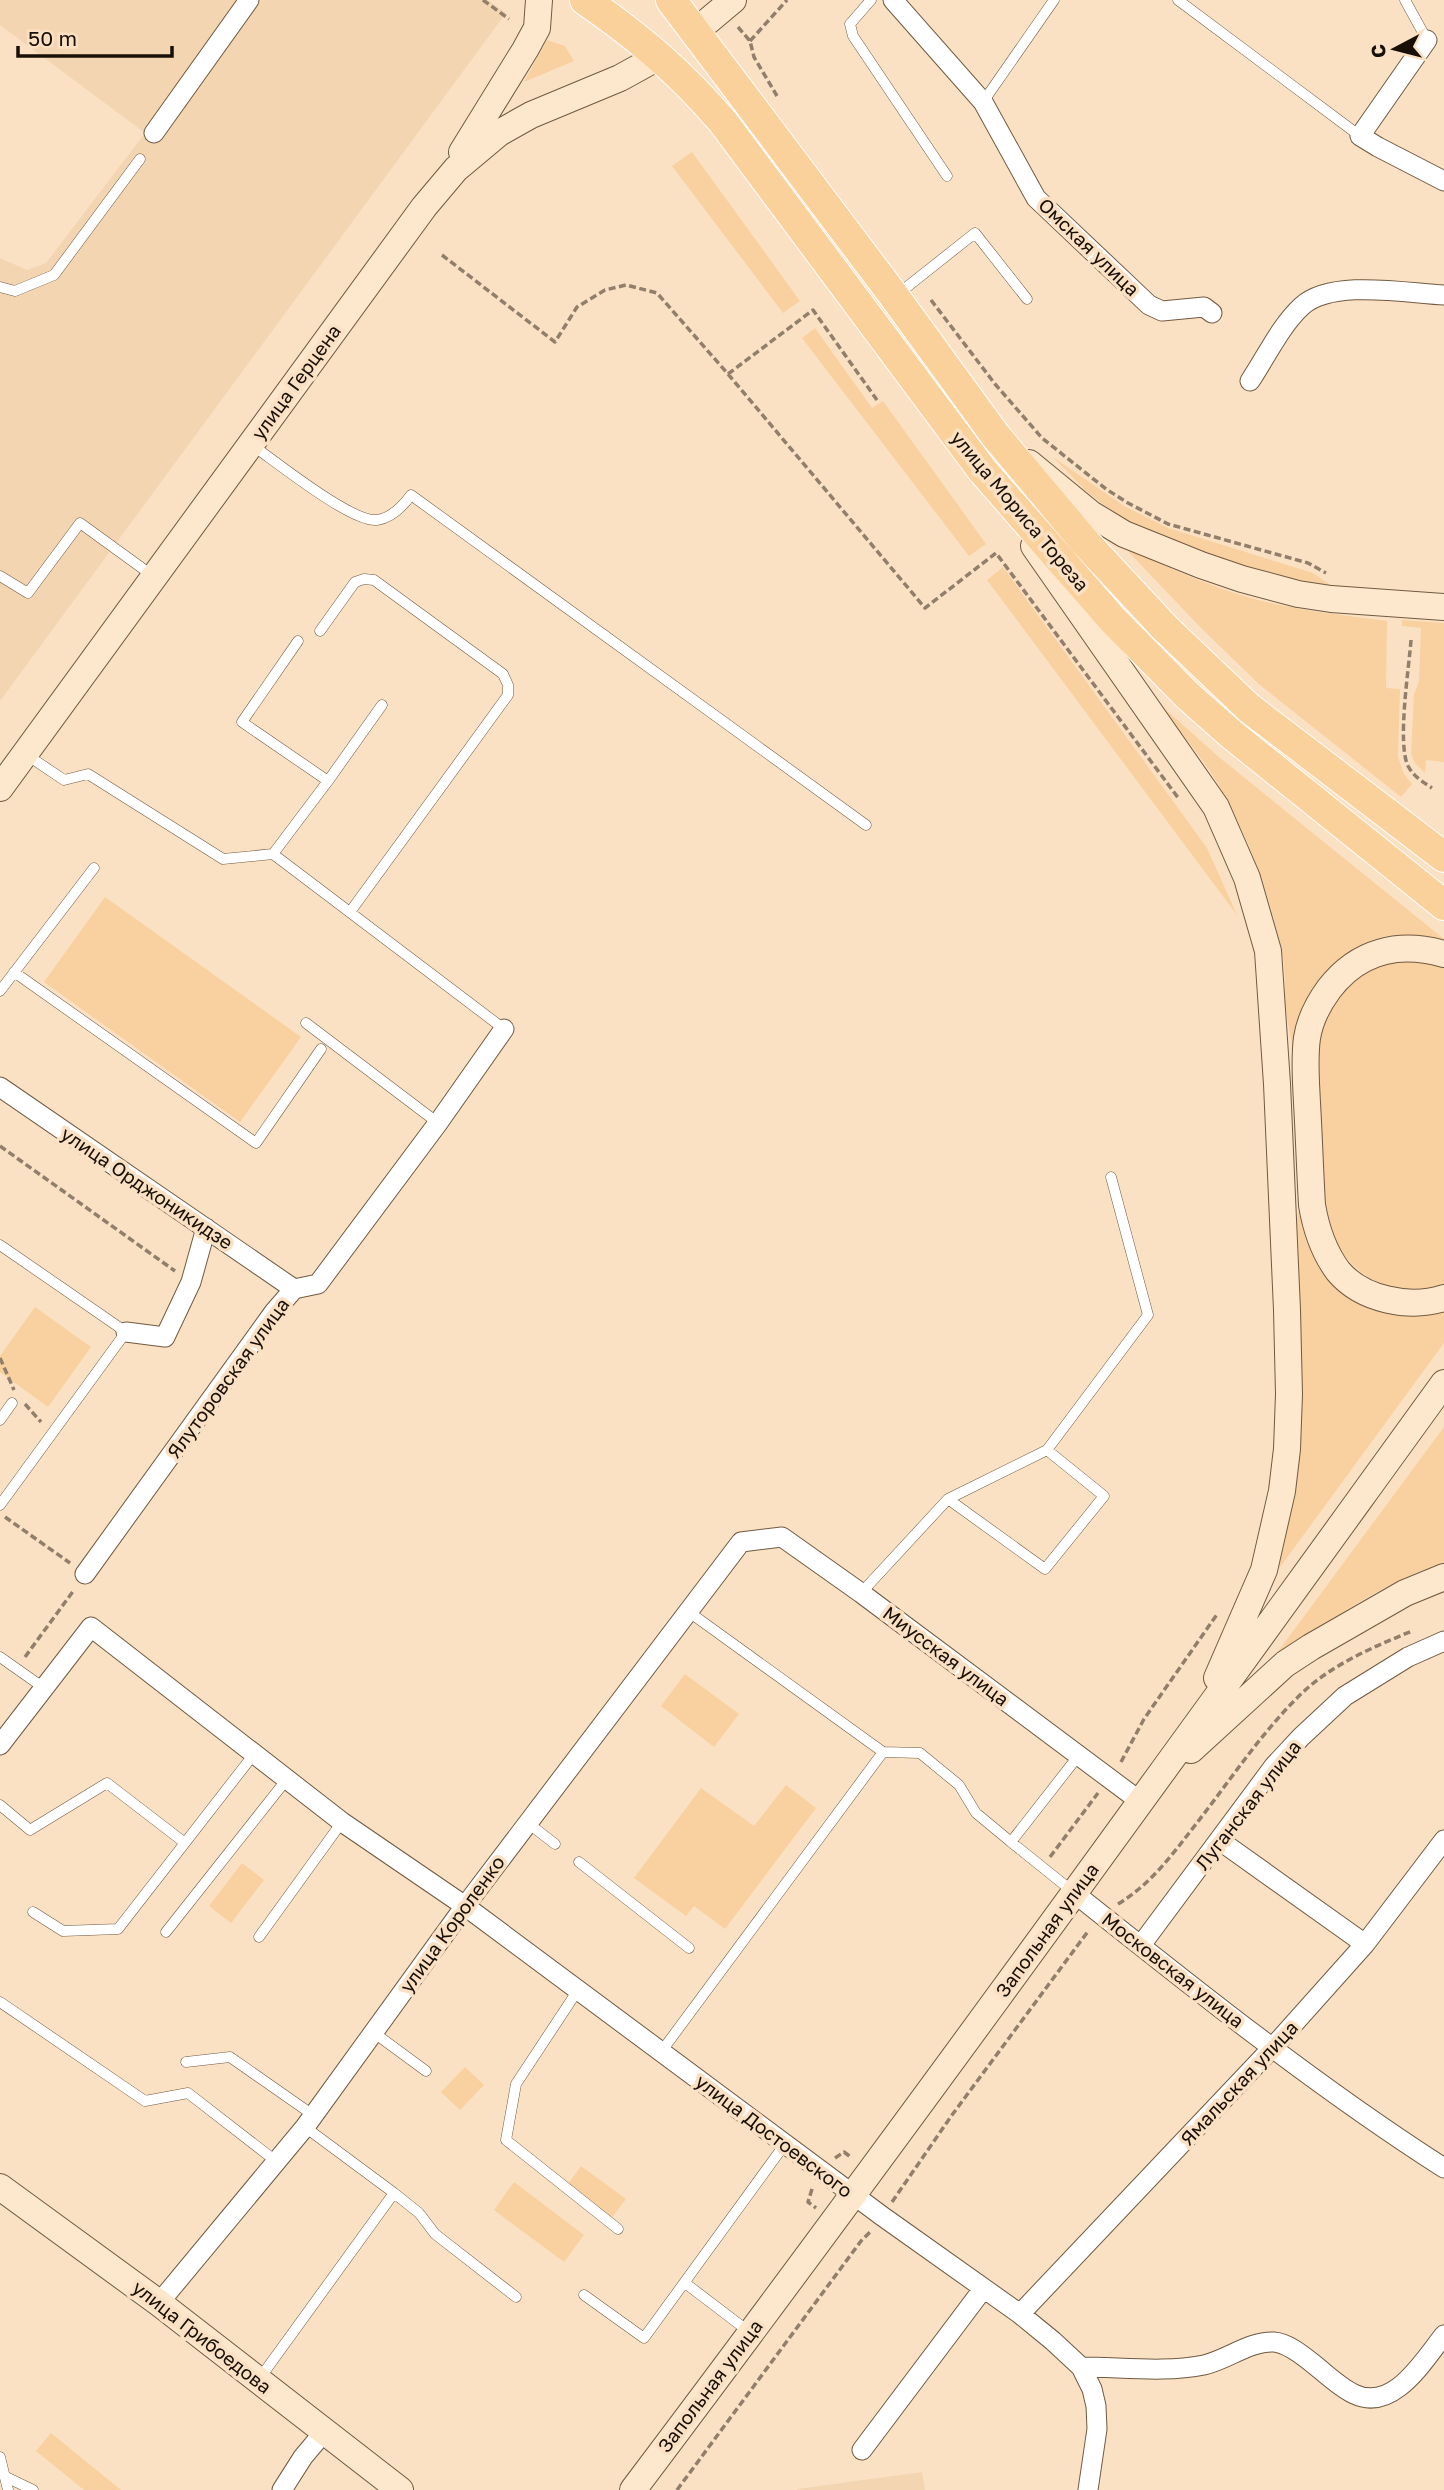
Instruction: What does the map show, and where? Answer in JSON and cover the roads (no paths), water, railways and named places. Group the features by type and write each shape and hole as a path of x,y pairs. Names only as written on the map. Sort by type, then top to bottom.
{"main road":[{"name":"улица Мориса Тореза","path":"585,0 660,56 723,122 982,470 1105,611 1187,695 1274,770 1444,905"},
{"name":"улица Мориса Тореза","path":"671,0 905,288 995,435 1084,541 1208,671 1284,737 1444,857"},
{"path":"660,56 695,31"}],"street":[{"path":"154,133 250,0"},
{"path":"442,184 526,50 537,28 539,0"},
{"name":"Омская улица","path":"893,0 983,103 1036,198 1149,305 1162,311 1204,307 1212,313"},
{"path":"695,31 727,5"},
{"path":"1427,40 1360,135 1378,148 1444,181"},
{"name":"улица Герцена","path":"0,788 442,184 468,156 499,133 531,115 620,78 660,56"},
{"path":"1250,381 1293,315 1304,304 1321,295 1344,291 1444,295"},
{"path":"995,435 1091,514 1124,534 1158,549 1242,579 1298,594 1444,607"},
{"path":"982,470 1216,807 1247,878 1268,951 1287,1310 1287,1449 1282,1491 1264,1570 1193,1730"},
{"path":"1444,954 1420,948 1401,948 1384,950 1362,958 1346,970 1320,1003 1310,1027 1305,1056 1312,1205 1315,1222 1328,1255 1339,1272 1375,1295 1404,1303 1444,1298"},
{"name":"Ялуторовская улица","path":"85,1574 274,1312 293,1289 318,1284 438,1123 504,1028"},
{"name":"улица Орджоникидзе","path":"0,1087 293,1289"},
{"path":"126,1332 165,1337 191,1282 206,1228"},
{"name":"Запольная улица","path":"639,2485 1160,1776 1444,1383"},
{"name":"Миусская улица","path":"741,1542 782,1537 1141,1802"},
{"name":"улица Короленко","path":"159,2303 309,2121 465,1906 741,1542"},
{"path":"1160,1776 1235,1712 1285,1664 1405,1593 1444,1577"},
{"path":"0,1745 90,1627 342,1822 465,1906"},
{"name":"Луганская улица","path":"1141,1945 1274,1766 1325,1713 1345,1696 1408,1657 1444,1641"},
{"path":"1219,1840 1365,1944"},
{"name":"Ямальская улица","path":"1020,2314 1273,2047 1365,1944 1444,1840"},
{"name":"Московская улица","path":"1073,1892 1273,2047 1409,2146 1444,2168"},
{"name":"улица Достоевского","path":"465,1906 853,2195 1020,2314 1081,2367"},
{"name":"улица Грибоедова","path":"0,2188 159,2303 400,2490"},
{"path":"862,2450 983,2289"},
{"path":"1088,2490 1097,2429 1096,2406 1092,2389 1081,2367 1182,2368 1206,2365 1261,2343 1277,2342 1297,2351 1354,2395 1373,2398 1393,2391 1407,2381 1444,2335"},
{"path":"282,2490 303,2456 324,2432"}],"lane":[{"path":"871,0 850,24 853,36 947,176"},
{"path":"983,103 1054,0"},
{"path":"1178,0 1360,135"},
{"path":"1405,0 1427,40"},
{"path":"0,287 15,291 54,275 139,159"},
{"path":"905,288 975,233 1027,299"},
{"path":"250,444 338,505 360,517 377,520 399,510 411,495 866,825"},
{"path":"0,576 28,593 80,523 153,576"},
{"path":"320,631 355,582 374,580 503,674 508,685 508,695 350,912"},
{"path":"298,641 242,722 328,781"},
{"path":"273,854 382,705"},
{"path":"26,754 64,780 88,774 223,859 273,854 504,1028"},
{"path":"0,991 94,868"},
{"path":"14,972 256,1143 321,1049"},
{"path":"306,1023 438,1123"},
{"path":"860,1592 948,1499 1047,1450 1148,1315 1111,1177"},
{"path":"0,1245 126,1332 0,1505"},
{"path":"0,1420 12,1403"},
{"path":"948,1499 1045,1569 1104,1496 1047,1450"},
{"path":"689,1612 883,1752 920,1753 959,1785 976,1813 1073,1892"},
{"path":"0,1657 44,1688"},
{"path":"661,2052 883,1752"},
{"path":"33,1912 63,1931 118,1929 254,1754"},
{"path":"1012,1842 1079,1755"},
{"path":"166,1933 287,1779"},
{"path":"0,1805 30,1830 107,1783 185,1843"},
{"path":"259,1937 342,1822"},
{"path":"528,1823 555,1844"},
{"path":"579,1862 689,1948"},
{"path":"578,1990 516,2084 506,2140 618,2229"},
{"path":"0,2002 145,2101 188,2093 277,2162"},
{"path":"373,2032 426,2071"},
{"path":"186,2063 230,2057 419,2213 435,2234 516,2297"},
{"path":"584,2295 644,2338 785,2144"},
{"path":"258,2381 394,2193"},
{"path":"685,2283 750,2333"},
{"path":"0,2457 8,2490"},
{"path":"4,2476 33,2490"}]}
